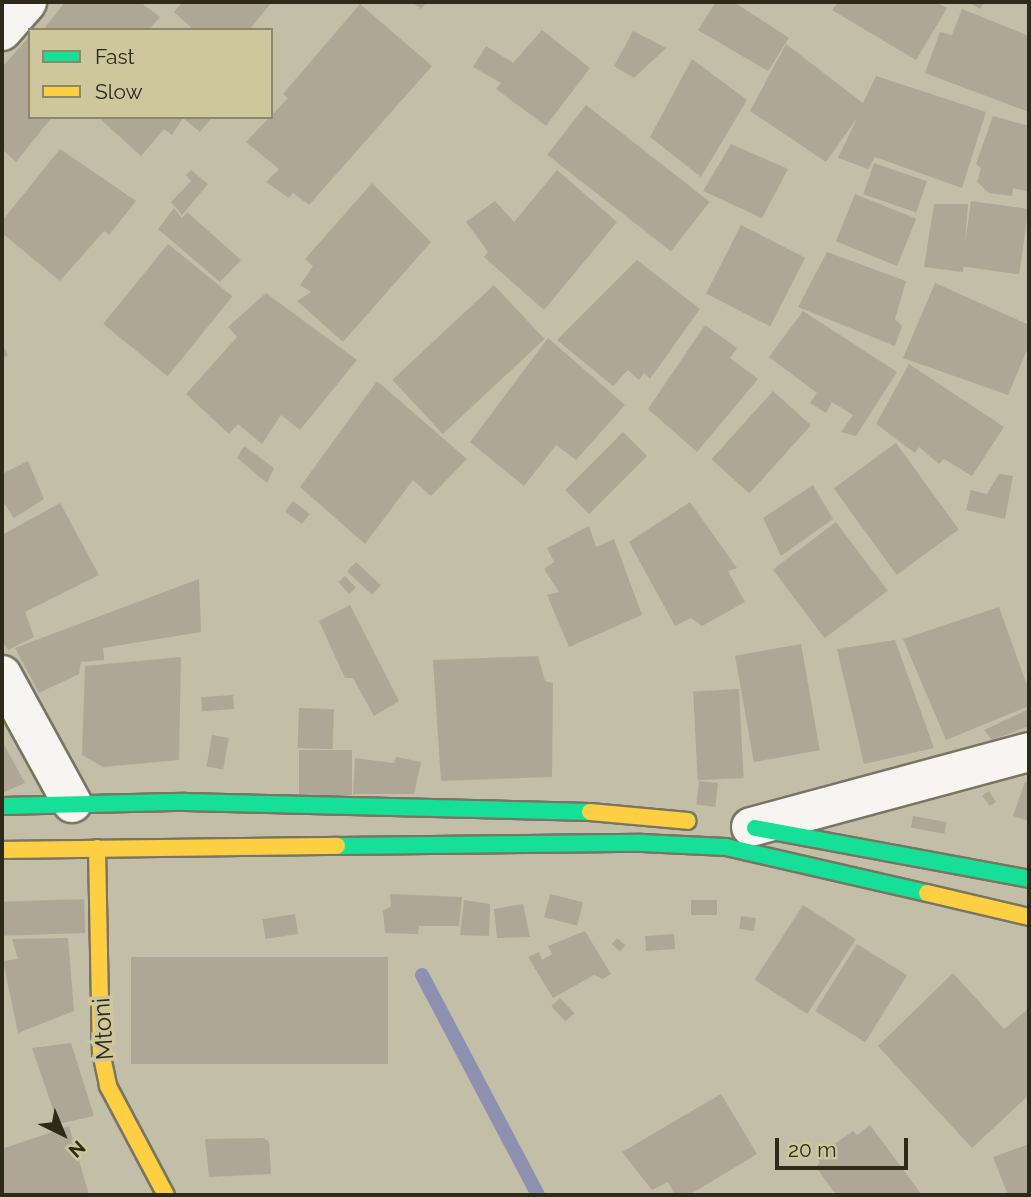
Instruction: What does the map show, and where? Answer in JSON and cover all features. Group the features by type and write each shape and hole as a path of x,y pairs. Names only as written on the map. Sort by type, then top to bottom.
{"main road":[{"path":"2,806 72,803 597,813 699,822"},
{"path":"744,826 1029,879"},
{"path":"2,850 726,846 1029,916"},
{"name":"Mtoni","path":"97,848 106,1074 166,1195"}],"street":[{"path":"2,31 27,2"},
{"path":"2,675 72,803"},
{"path":"744,826 1029,752"}],"building":[{"path":"65,2 140,2 160,17 151,28 45,28"},
{"path":"182,2 272,2 251,28 192,28 174,12"},
{"path":"412,2 427,2 421,9"},
{"path":"716,2 734,2 789,38 768,71 698,30"},
{"path":"838,2 935,2 947,8 916,60 832,10"},
{"path":"968,2 985,2 980,9"},
{"path":"360,4 432,66 309,205 293,193 289,198 266,182 279,169 246,142 268,119 273,119 273,114 288,98 283,94"},
{"path":"962,9 1029,36 1029,112 925,73 940,32 952,35"},
{"path":"542,30 590,68 546,126 496,89 501,83 473,67 486,46 513,63"},
{"path":"633,31 666,48 634,78 614,66"},
{"path":"28,38 28,119 50,119 16,162 2,149 2,67"},
{"path":"786,44 863,103 876,76 986,112 962,188 875,157 868,169 838,158 857,118 826,162 750,111"},
{"path":"692,59 747,100 701,177 650,137"},
{"path":"586,105 710,202 671,251 547,155"},
{"path":"993,116 1029,126 1029,192 1013,188 1012,196 989,193 977,182 981,168 976,164"},
{"path":"100,119 182,119 172,135 164,129 141,156"},
{"path":"184,119 210,119 200,132"},
{"path":"731,144 788,169 762,218 703,191"},
{"path":"60,149 136,201 109,235 104,231 60,281 2,233 2,221"},
{"path":"874,163 927,181 916,212 863,194"},
{"path":"191,170 208,184 182,215 171,202 191,181 186,175"},
{"path":"557,170 617,222 544,310 484,257 488,252 466,222 495,201 514,222"},
{"path":"372,183 431,242 343,342 297,301 311,292 300,285 313,266 305,259"},
{"path":"855,194 916,219 897,266 836,241"},
{"path":"971,201 1028,209 1019,274 962,266"},
{"path":"934,204 968,204 963,272 924,267"},
{"path":"174,208 182,218 187,212 241,260 220,282 158,229"},
{"path":"741,225 805,258 770,326 706,294"},
{"path":"168,244 233,296 168,376 103,324"},
{"path":"827,252 906,281 895,319 902,326 895,346 798,307"},
{"path":"637,260 700,309 650,379 644,373 639,380 628,370 613,386 557,340"},
{"path":"935,283 1029,325 1029,345 1008,395 903,358"},
{"path":"494,285 544,339 443,434 392,380"},
{"path":"266,293 357,360 300,430 281,415 262,444 238,424 229,434 186,394 237,337 228,327"},
{"path":"803,311 897,372 856,436 841,432 853,415 832,402 826,413 810,403 817,393 769,357"},
{"path":"705,325 737,348 730,358 758,379 697,452 648,409"},
{"path":"548,338 625,405 576,460 556,445 524,486 470,442"},
{"path":"2,343 8,355 2,358"},
{"path":"909,364 1004,427 972,476 944,459 939,464 919,447 915,453 876,424"},
{"path":"377,381 467,459 431,496 413,480 365,544 300,487"},
{"path":"773,391 811,425 749,493 711,459"},
{"path":"623,432 647,456 589,514 565,490"},
{"path":"896,443 959,530 897,575 834,488"},
{"path":"244,446 274,468 267,483 237,458"},
{"path":"28,461 44,499 14,518 2,500 2,474"},
{"path":"999,474 1013,476 1005,519 966,510 971,490 987,494"},
{"path":"813,485 833,519 781,556 763,518"},
{"path":"293,501 310,514 302,524 285,511"},
{"path":"690,502 737,568 728,571 745,602 702,626 691,618 675,626 629,542"},
{"path":"60,503 99,575 25,612 34,637 8,650 2,640 2,535"},
{"path":"836,522 888,591 825,638 773,570"},
{"path":"589,526 596,547 614,539 642,615 569,647 547,595 559,592 544,569 554,562 547,548"},
{"path":"356,562 381,585 372,595 347,572"},
{"path":"345,576 356,588 349,594 338,582"},
{"path":"199,579 201,632 103,648 104,660 81,662 79,674 39,693 15,648"},
{"path":"350,605 399,701 374,716 353,678 345,678 319,621"},
{"path":"999,607 1029,691 1029,706 946,740 903,639"},
{"path":"895,640 934,748 864,764 837,649"},
{"path":"801,644 820,750 754,762 735,656"},
{"path":"538,656 545,681 553,683 552,777 441,781 433,660"},
{"path":"181,657 179,760 103,767 82,755 85,666"},
{"path":"739,689 744,778 698,780 693,691"},
{"path":"233,695 234,709 202,711 201,697"},
{"path":"299,708 334,709 333,749 298,748"},
{"path":"1029,709 1029,726 992,740 984,730"},
{"path":"212,735 229,738 223,769 206,767"},
{"path":"2,741 25,783 2,793"},
{"path":"299,750 352,750 352,795 299,795"},
{"path":"396,757 421,762 414,794 353,794 355,758 394,763"},
{"path":"699,781 718,783 715,807 696,805"},
{"path":"1025,782 1029,783 1029,821 1013,816"},
{"path":"989,791 996,802 990,806 982,796"},
{"path":"913,816 946,822 944,834 911,828"},
{"path":"390,894 462,897 459,926 419,926 418,934 385,933 383,911 391,906"},
{"path":"550,894 583,902 577,926 544,917"},
{"path":"84,899 85,933 3,936 2,902"},
{"path":"464,900 490,904 489,936 460,935"},
{"path":"691,900 717,900 717,915 691,915"},
{"path":"523,904 530,937 497,938 494,909"},
{"path":"803,905 856,939 807,1014 755,980"},
{"path":"295,914 298,934 266,939 262,919"},
{"path":"741,916 756,918 754,931 739,929"},
{"path":"585,931 611,974 603,979 594,975 553,998 528,957 539,952 542,960 552,954 548,946"},
{"path":"674,934 675,949 646,951 645,936"},
{"path":"68,938 74,1011 18,1033 3,961 18,959 12,939"},
{"path":"617,938 625,945 620,951 612,944"},
{"path":"857,944 907,975 865,1042 815,1011"},
{"path":"131,957 388,957 388,1064 131,1064"},
{"path":"953,973 1004,1029 1029,1008 1029,1095 972,1148 878,1046"},
{"path":"560,998 574,1013 566,1022 551,1006"},
{"path":"71,1043 94,1116 58,1124 32,1048"},
{"path":"721,1094 757,1154 689,1195 675,1195 668,1182 652,1190 622,1152"},
{"path":"870,1125 922,1195 836,1195 816,1167 820,1162 816,1157 853,1131 857,1135"},
{"path":"69,1126 89,1195 2,1195 2,1149"},
{"path":"264,1138 269,1142 271,1174 209,1177 205,1139"},
{"path":"1029,1144 1029,1195 1008,1195 993,1157"}],"waterway":[{"path":"422,975 538,1195"}],"traffic: fast":[{"path":"2,806 185,802 590,812"},
{"path":"755,828 1029,879"},
{"path":"337,846 642,843 726,847 927,893"}],"traffic: slow":[{"path":"590,812 688,821"},
{"path":"2,850 337,846"},
{"path":"97,848 101,1052 108,1086 166,1195"},
{"path":"927,893 1029,917"}]}
